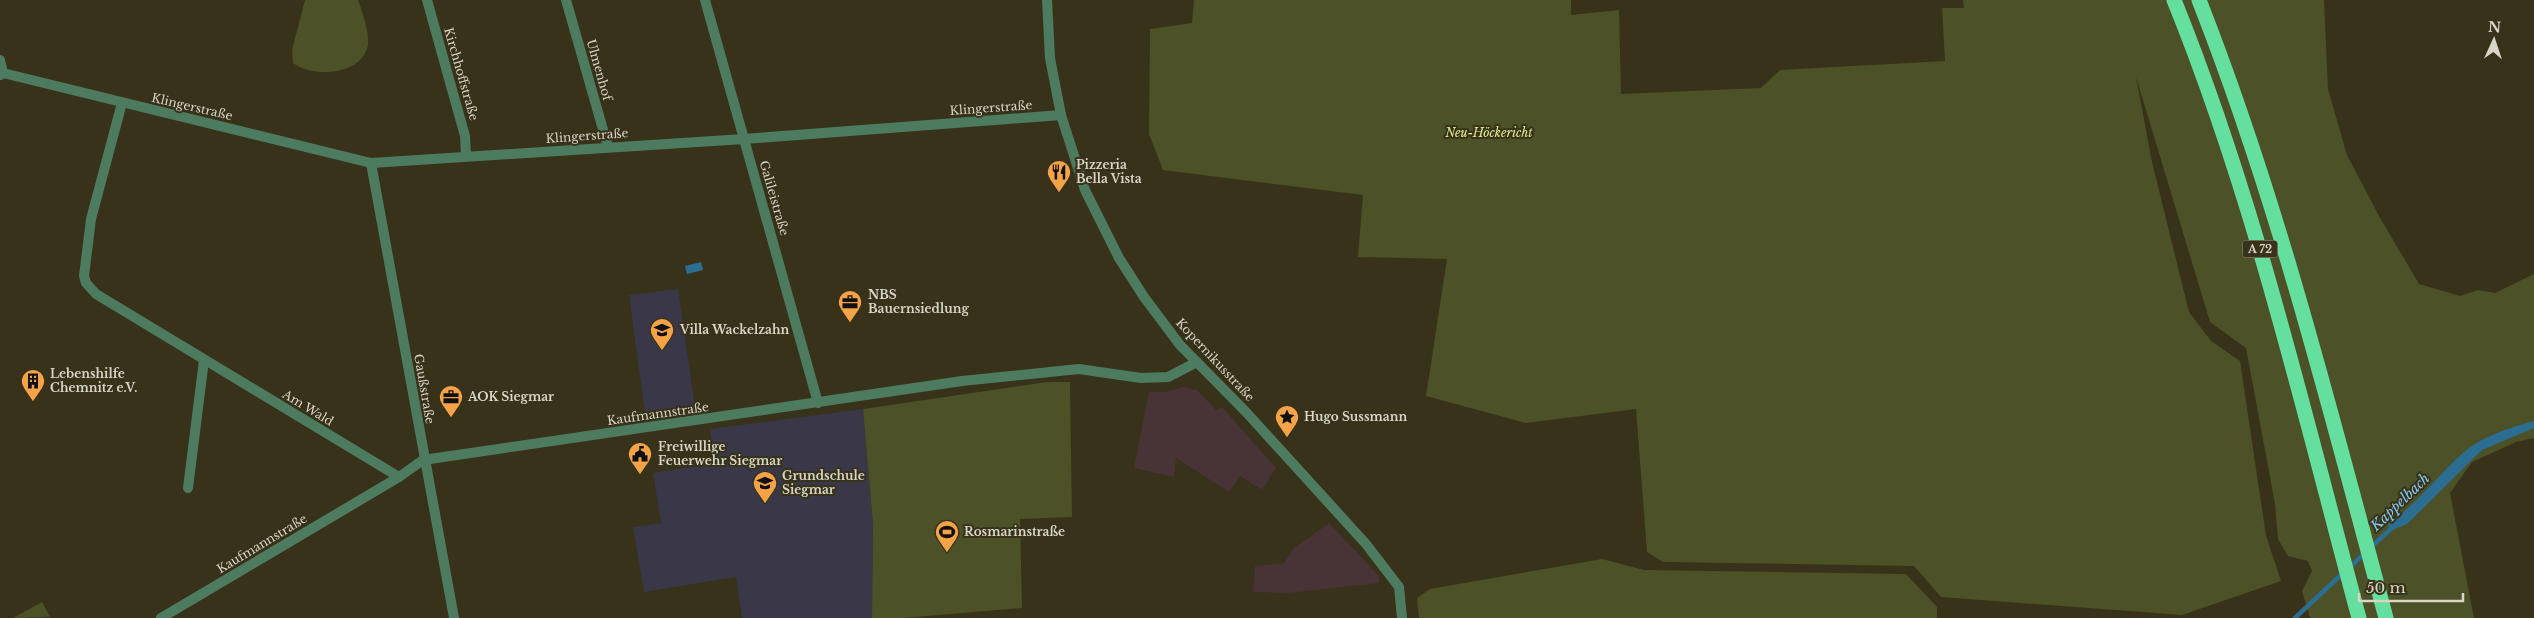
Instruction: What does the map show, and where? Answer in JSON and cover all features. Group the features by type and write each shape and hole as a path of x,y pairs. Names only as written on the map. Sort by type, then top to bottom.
{"highway":[{"name":"A 72","path":"2174,0 2223,132 2243,193 2267,274 2358,613"},
{"name":"A 72","path":"2200,0 2249,134 2283,242 2386,618"}],"street":[{"name":"Kirchhoffstraße","path":"427,0 465,136 466,156"},
{"name":"Ulmenhof","path":"566,0 608,147"},
{"name":"Galileistraße","path":"705,0 818,403"},
{"name":"Kopernikusstraße","path":"1047,0 1050,58 1061,115 1085,190 1119,258 1144,297 1180,345 1246,412 1366,544 1399,587 1402,618"},
{"path":"0,60 2,74"},
{"name":"Klingerstraße","path":"2,74 371,164 1061,115"},
{"name":"Am Wald","path":"122,103 91,219 84,276 86,283 96,294 399,478"},
{"name":"Gaußstraße","path":"371,164 454,618"},
{"path":"188,488 204,360"},
{"name":"Kaufmannstraße","path":"161,618 399,478 424,460 962,381 1079,369 1141,378 1168,377 1197,362"}],"shaded area":[{"name":"Villa Wackelzahn","path":"678,289 695,407 645,413 629,295"},
{"path":"1183,387 1197,390 1216,410 1222,407 1276,468 1262,490 1240,476 1229,492 1176,458 1174,477 1134,468 1149,392 1166,392"},
{"name":"Grundschule Siegmar","path":"863,409 873,524 872,618 742,618 736,577 644,592 633,527 661,523 653,473 715,463 710,429"},
{"path":"1329,523 1379,576 1379,583 1288,593 1253,592 1255,566 1284,563 1293,549"}],"green space":[{"path":"305,0 358,0 368,35 368,45 364,55 356,63 347,68 323,72 301,68 293,63 292,50"},
{"name":"Neu-Höckericht","path":"1194,0 1571,0 1571,15 1619,10 1621,94 1761,88 1780,70 1945,61 1942,8 1964,8 1963,0 2324,0 2328,89 2347,155 2379,216 2419,284 2460,296 2478,290 2495,293 2534,274 2534,438 2516,442 2472,462 2450,493 2474,618 2310,618 2302,591 2312,571 2308,561 2288,556 2278,539 2275,504 2246,348 2210,322 2136,77 2152,162 2189,312 2211,341 2240,361 2266,536 2281,581 2182,615 1941,597 1914,566 1663,562 1647,552 1636,409 1526,423 1426,396 1447,259 1358,257 1363,195 1163,170 1149,134 1150,29 1192,23"},
{"path":"1047,382 1070,382 1072,517 1020,519 1022,608 904,618 872,618 873,524 863,409"},
{"path":"1602,559 1644,570 1906,574 1937,607 1937,618 1419,618 1417,598 1430,589"},
{"path":"42,602 50,617 13,618"}],"water":[{"path":"701,262 703,270 687,274 685,266"},
{"path":"2534,421 2534,428 2482,450 2407,524 2390,531 2388,524 2408,508 2464,452 2488,437"}],"waterway":[{"name":"Kappelbach","path":"2371,547 2393,527"},
{"name":"Kappelbach","path":"2349,568 2365,553"},
{"name":"Kappelbach","path":"2295,618 2343,573"}],"place":[{"name":"Pizzeria Bella Vista","path":"1059,193"},
{"name":"NBS Bauernsiedlung","path":"850,323"},
{"name":"Villa Wackelzahn","path":"662,351"},
{"name":"Lebenshilfe Chemnitz e.V.","path":"33,402"},
{"name":"AOK Siegmar","path":"451,418"},
{"name":"Hugo Sussmann","path":"1287,438"},
{"name":"Freiwillige Feuerwehr Siegmar","path":"640,475"},
{"name":"Grundschule Siegmar","path":"765,504"},
{"name":"Rosmarinstraße","path":"947,553"}]}
